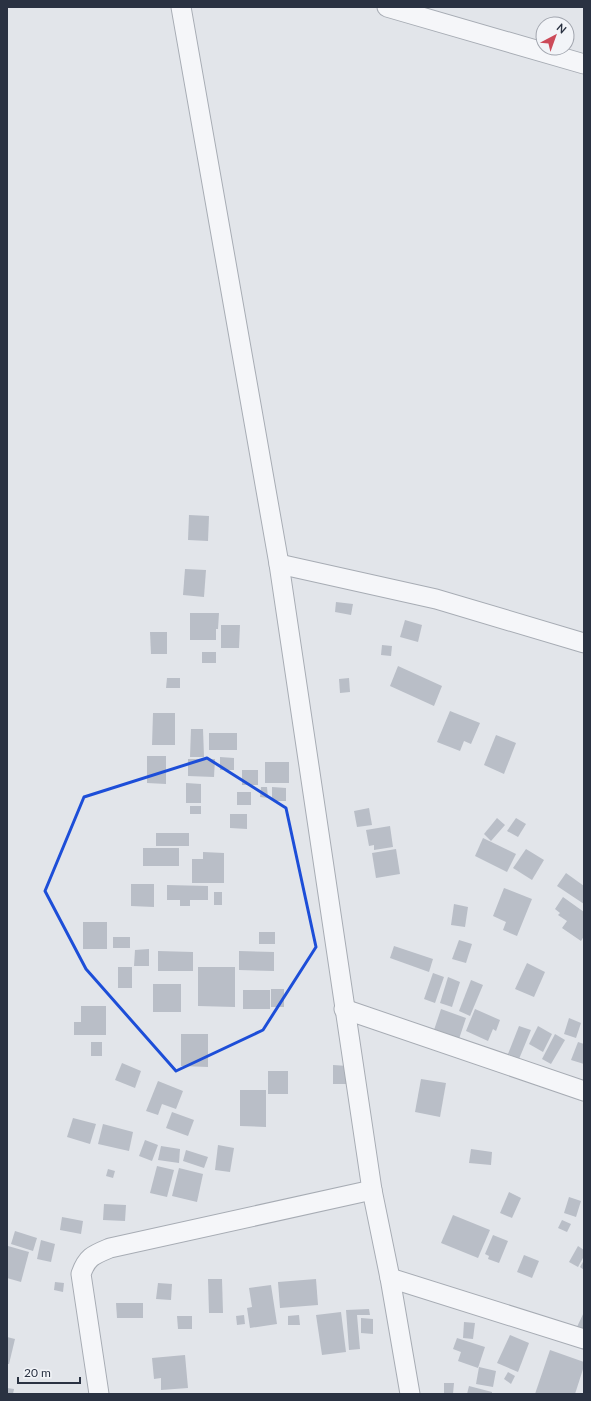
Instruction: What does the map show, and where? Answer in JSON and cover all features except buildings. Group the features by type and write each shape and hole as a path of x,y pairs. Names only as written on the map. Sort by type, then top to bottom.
{"street":[{"path":"181,7 279,564 372,1190 390,1278 410,1394"},
{"path":"387,7 584,64"},
{"path":"279,564 436,599 584,643"},
{"path":"344,1009 584,1091"},
{"path":"99,1394 80,1274 85,1263 94,1254 110,1248 372,1190"},
{"path":"390,1278 584,1339"}],"highlighted area":[{"path":"207,758 286,808 316,947 263,1030 176,1071 86,969 45,891 84,797"}]}
